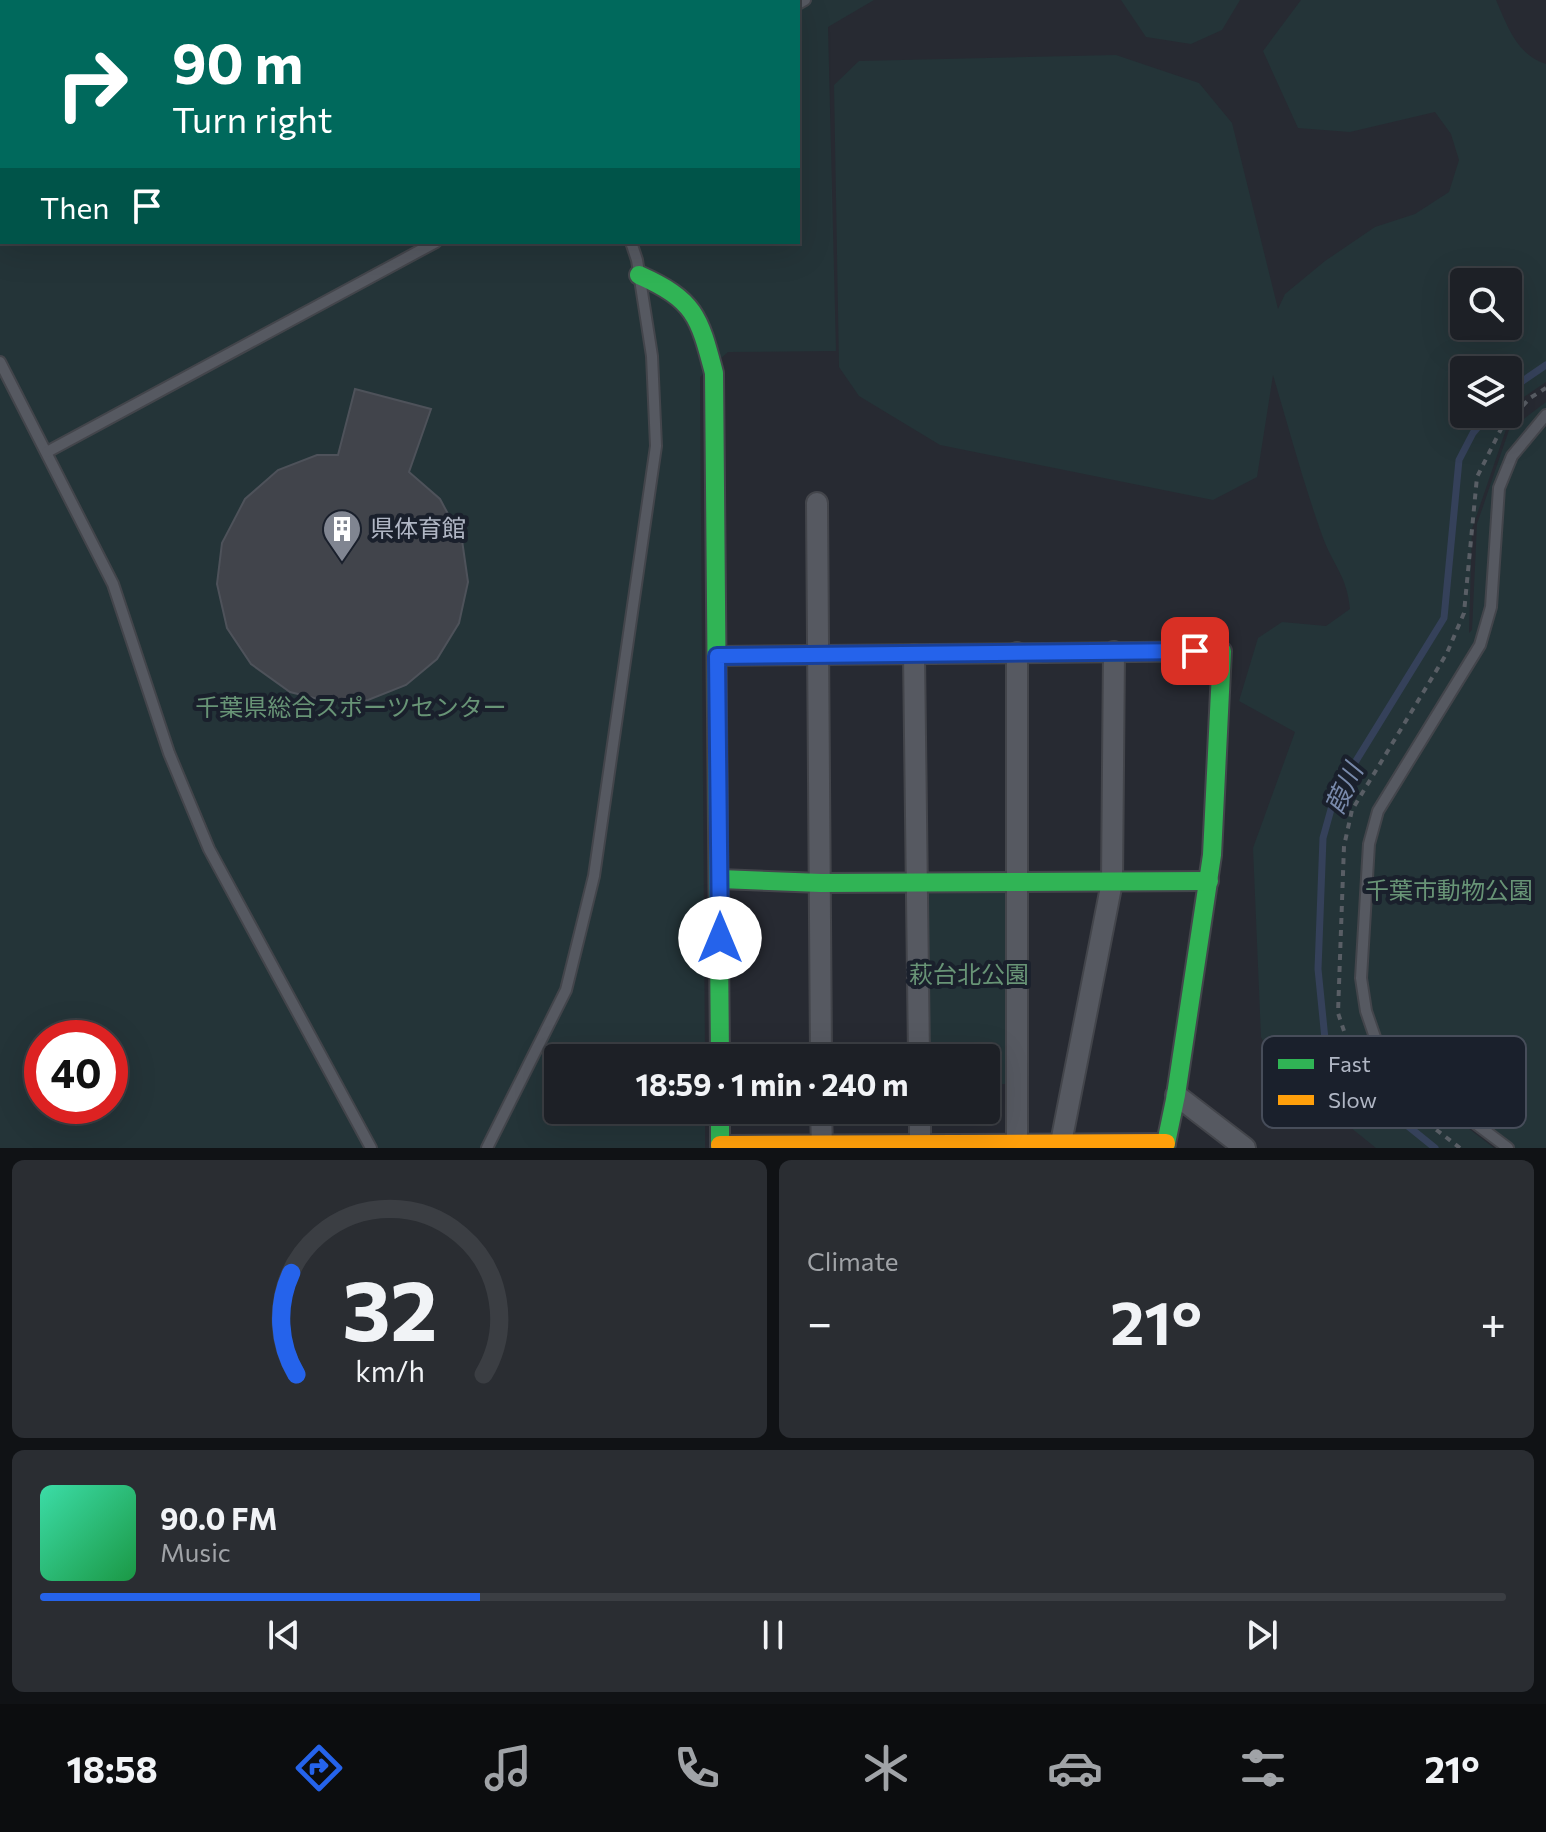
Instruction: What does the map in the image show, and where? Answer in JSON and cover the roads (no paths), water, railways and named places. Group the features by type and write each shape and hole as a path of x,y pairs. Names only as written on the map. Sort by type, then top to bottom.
{"street":[{"path":"639,275 672,289 688,302 704,330 714,373 720,1044"},
{"path":"817,503 821,1044"},
{"path":"717,656 1222,651 1209,881 1166,1146 1017,1142 720,1147 720,1124"},
{"path":"1060,1145 1112,882 1114,652"},
{"path":"1017,653 1017,1142"},
{"path":"914,655 919,1044"},
{"path":"720,879 821,883 1209,881"},
{"path":"1176,1095 1245,1148"},
{"path":"821,1124 822,1146"},
{"path":"920,1124 920,1146"}],"lane":[{"path":"47,452 432,244"},
{"path":"487,1148 566,990 594,876 656,446 652,356 631,244"},
{"path":"0,362 113,584 169,753 209,849 371,1148"},
{"path":"1375,1036 1366,1011 1361,978 1369,844 1378,811 1480,645 1491,607 1499,488 1512,456 1546,415"},
{"path":"1481,1128 1508,1148"}],"waterway":[{"name":"葭川","path":"1522,381 1546,365"},
{"name":"葭川","path":"1325,1036 1318,969 1323,838 1335,795 1444,618 1459,460 1477,428"},
{"name":"葭川","path":"1410,1128 1435,1148"}],"place":[{"name":"県体育館","path":"342,563"}],"park label":[{"name":"千葉県総合スポーツセンター","path":"351,708"},
{"name":"千葉市動物公園","path":"1449,891"},
{"name":"萩台北公園","path":"969,975"}]}
